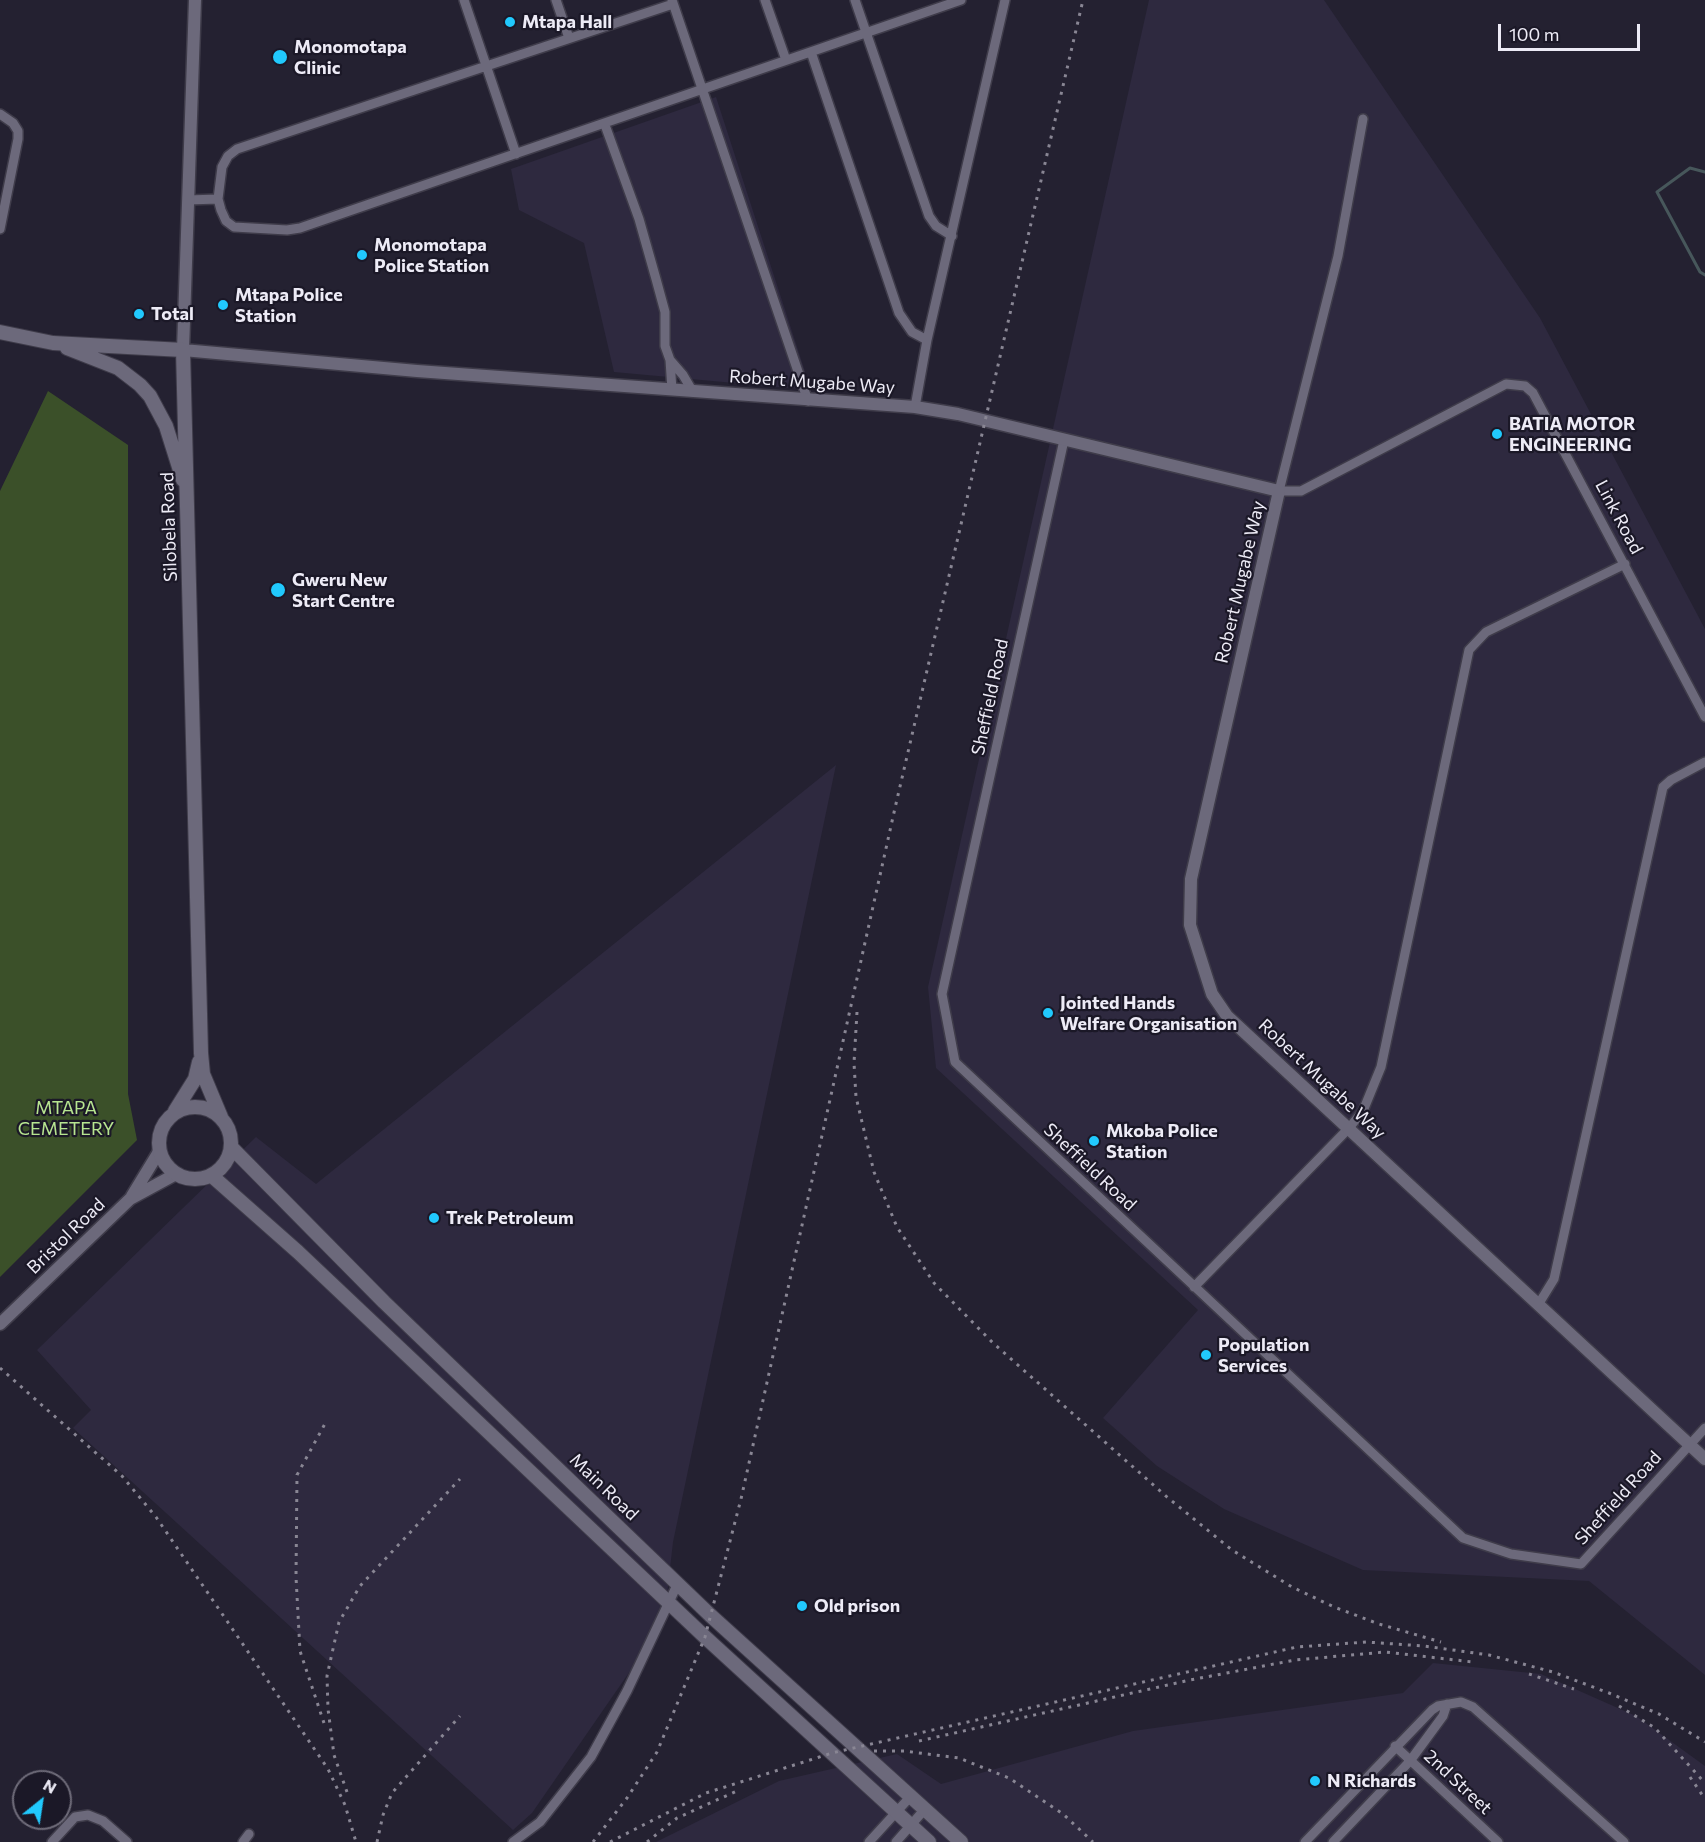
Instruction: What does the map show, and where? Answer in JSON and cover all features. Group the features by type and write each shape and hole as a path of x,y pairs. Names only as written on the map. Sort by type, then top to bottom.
{"main road":[{"path":"0,332 53,343 183,350"},
{"path":"53,343 118,368 140,385 150,396 165,426 177,468 186,487"},
{"name":"Silobela Road","path":"183,350 200,925 201,1053 203,1074 221,1117"},
{"name":"Silobela Road","path":"172,1115 186,1098 195,1079 201,1053"},
{"path":"196,1106 214,1111 221,1117 230,1131 232,1148 227,1161 212,1176 200,1179 176,1174 164,1161 160,1150 161,1131 172,1115 179,1110 196,1106"},
{"name":"Main Road","path":"232,1148 384,1302 794,1694 961,1842"},
{"path":"212,1176 298,1252 669,1603 929,1842"},
{"path":"545,1485 559,1469"}],"street":[{"name":"Silobela Road","path":"183,350 195,0"},
{"path":"464,0 516,154"},
{"path":"556,0 569,38"},
{"path":"765,0 786,60"},
{"path":"855,0 929,216 936,226 952,236"},
{"path":"808,401 702,90 672,2 237,149 228,156 222,167 218,199 226,221 234,227 287,230 300,228 605,124 702,90 786,60 811,52 949,2 961,0"},
{"path":"915,408 927,340 1005,0"},
{"path":"811,52 899,313 912,332 927,340"},
{"path":"0,114 13,123 18,131 0,229"},
{"path":"1279,491 1338,256 1363,119"},
{"path":"605,124 639,219 656,279 664,312 665,346 672,390"},
{"path":"188,200 218,199"},
{"name":"Robert Mugabe Way","path":"183,350 915,408 958,414 1279,491 1191,879 1189,902 1191,925 1203,972 1212,994 1227,1016 1705,1460"},
{"path":"669,360 683,375 693,392"},
{"name":"Link Road","path":"1279,491 1301,491 1506,384 1525,386 1533,393 1705,717"},
{"name":"Sheffield Road","path":"1064,440 942,994 955,1062 1463,1538 1511,1554 1581,1564 1689,1445"},
{"path":"1194,1287 1349,1128 1362,1111 1381,1067 1469,650 1486,632 1625,564"},
{"path":"1538,1305 1554,1279 1663,787 1671,780 1705,762"},
{"name":"Bristol Road","path":"0,1324 130,1199 160,1150"},
{"name":"Bristol Road","path":"130,1199 176,1174"},
{"path":"1689,1445 1705,1428"},
{"path":"513,1842 540,1822 591,1757 627,1691 678,1583"},
{"path":"1305,1842 1432,1710 1461,1702 1473,1707 1624,1842"},
{"path":"1333,1842 1410,1761 1443,1716 1447,1704"},
{"name":"2nd Street","path":"1395,1746 1498,1842"},
{"path":"869,1842 911,1796"},
{"path":"896,1842 926,1809"},
{"path":"52,1842 75,1817 88,1815 103,1821 127,1842"},
{"path":"243,1842 249,1834"}],"shaded area":[{"path":"1149,0 1324,0 1540,318 1705,629 1705,1675 1589,1581 1363,1570 1224,1509 1157,1466 1103,1418 1198,1310 936,1068 928,987"},
{"path":"716,97 811,390 614,372 584,243 519,210 511,169"},
{"path":"836,765 673,1542 664,1622 532,1813 513,1830 73,1428 91,1410 37,1350 256,1137 316,1184"},
{"path":"1433,1663 1541,1674 1636,1716 1705,1766 1705,1842 656,1842 779,1781 897,1754 941,1784 1133,1731 1403,1693"}],"green space":[{"name":"MTAPA CEMETERY","path":"48,391 128,445 128,1094 137,1140 0,1277 0,491"}],"waterway":[{"path":"1705,172 1690,168 1657,192 1700,272 1705,275"}],"railway":[{"path":"593,1842 627,1798 657,1752 705,1637 741,1499 895,808 1083,0"},
{"path":"857,1012 854,1063 856,1097 874,1172 897,1227 934,1283 993,1343 1167,1497 1232,1550 1292,1587 1334,1607 1379,1624 1441,1642"},
{"path":"0,1368 122,1476 156,1517 328,1769 345,1805 356,1842"},
{"path":"324,1723 300,1651 296,1577 297,1475 327,1420"},
{"path":"347,1792 334,1755 328,1709 327,1676 339,1622 360,1586 460,1479"},
{"path":"610,1842 706,1793 832,1753 1297,1647 1366,1642 1424,1646 1489,1655 1553,1672 1609,1693 1659,1714 1705,1742"},
{"path":"919,1741 1190,1680 1295,1660 1385,1652 1473,1662"},
{"path":"1529,1674 1574,1689"},
{"path":"1619,1706 1655,1728 1705,1783"},
{"path":"377,1842 383,1815 392,1793 460,1716"},
{"path":"874,1751 904,1751 959,1758 1009,1778 1063,1814 1093,1842"},
{"path":"1690,1777 1705,1799"},
{"path":"647,1842 677,1818 739,1790"}],"place":[{"name":"Mtapa Hall","path":"510,22"},
{"name":"Monomotapa Clinic","path":"280,57"},
{"name":"Monomotapa Police Station","path":"362,255"},
{"name":"Mtapa Police Station","path":"223,305"},
{"name":"Total","path":"139,314"},
{"name":"BATIA MOTOR ENGINEERING","path":"1497,434"},
{"name":"Gweru New Start Centre","path":"278,590"},
{"name":"Jointed Hands Welfare Organisation","path":"1048,1013"},
{"name":"Mkoba Police Station","path":"1094,1141"},
{"name":"Trek Petroleum","path":"434,1218"},
{"name":"Population Services","path":"1206,1355"},
{"name":"Old prison","path":"802,1606"},
{"name":"N Richards","path":"1315,1781"}]}
